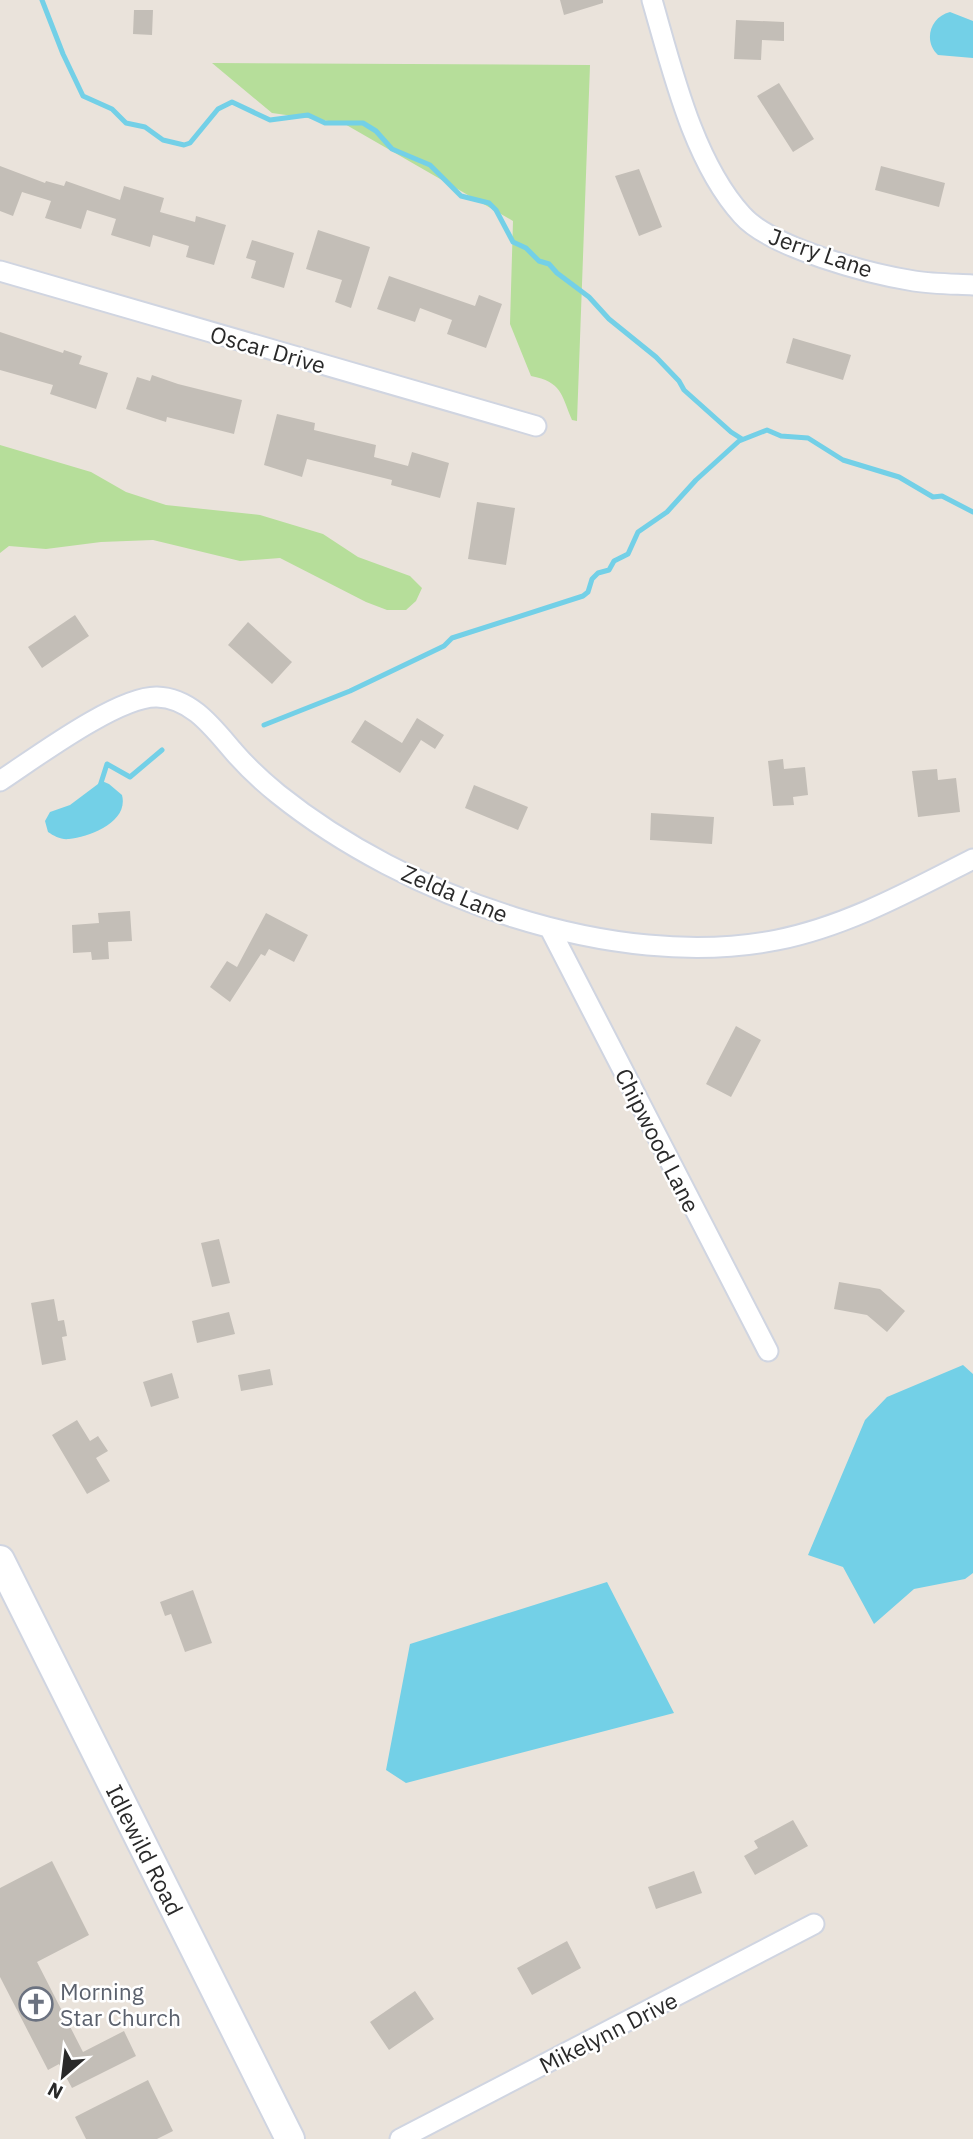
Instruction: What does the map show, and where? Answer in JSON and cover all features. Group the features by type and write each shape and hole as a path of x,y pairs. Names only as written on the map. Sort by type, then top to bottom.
{"main road":[{"name":"Idlewild Road","path":"0,1560 290,2139"}],"street":[{"name":"Jerry Lane","path":"652,0 701,148 723,192 744,218 778,241 841,263 915,281 973,285"},
{"name":"Oscar Drive","path":"0,271 536,426"},
{"name":"Zelda Lane","path":"0,781 112,709 138,699 163,698 194,710 267,784 318,823 387,864 511,918 550,929 618,942 702,947 775,940 861,914 973,859"},
{"name":"Chipwood Lane","path":"550,929 768,1351"},
{"name":"Mikelynn Drive","path":"400,2139 814,1924"}],"green space":[{"path":"212,63 590,65 577,421 572,420 555,386 531,376 510,324 513,221 343,123 272,113"},
{"path":"0,445 91,472 126,492 166,505 260,515 323,534 358,557 410,576 422,588 416,601 406,610 387,610 280,558 240,561 153,540 101,542 46,549 9,546 0,553"}],"water":[{"path":"950,12 973,21 973,58 938,55 933,49 930,37 933,24"},
{"path":"102,781 122,795 123,805 114,820 97,831 78,838 63,839 48,832 45,821 50,812 70,805"},
{"path":"963,1365 973,1374 973,1573 965,1579 914,1589 874,1624 843,1567 808,1555 865,1420 887,1397"},
{"path":"607,1582 674,1713 406,1783 386,1770 410,1644"}],"building":[{"path":"560,0 603,0 603,3 564,15"},
{"path":"134,10 153,10 152,35 133,34"},
{"path":"736,20 784,22 784,41 762,40 761,60 734,59"},
{"path":"779,83 814,139 793,152 757,96"},
{"path":"0,166 45,183 46,181 64,186 66,181 120,200 124,186 164,198 160,212 195,222 196,216 226,225 214,265 186,257 189,246 153,235 150,247 111,235 116,219 87,210 81,229 45,218 51,201 22,192 13,216 0,211"},
{"path":"881,166 945,183 939,207 875,190"},
{"path":"639,169 662,227 639,236 615,176"},
{"path":"318,230 370,247 351,308 335,302 342,280 306,269"},
{"path":"252,240 294,253 284,288 251,278 256,261 246,258"},
{"path":"389,276 475,306 479,295 502,304 486,348 447,334 452,320 420,308 415,322 377,309"},
{"path":"0,332 63,353 64,350 82,356 79,364 108,373 96,409 50,394 53,385 0,370"},
{"path":"793,338 851,355 843,380 786,363"},
{"path":"152,375 242,400 234,434 167,417 166,422 126,409 137,377 150,381"},
{"path":"277,414 315,423 314,430 376,445 374,457 408,466 412,452 449,463 440,498 391,485 392,480 307,459 302,477 264,465"},
{"path":"477,502 515,508 506,565 468,559"},
{"path":"75,615 89,636 42,668 28,647"},
{"path":"248,622 292,662 272,684 228,645"},
{"path":"417,718 444,735 435,749 421,740 400,773 351,742 365,720 402,743"},
{"path":"783,759 784,769 805,767 808,795 793,797 794,805 773,806 768,761"},
{"path":"937,769 938,780 956,778 960,812 918,817 912,771"},
{"path":"474,785 528,807 518,830 465,808"},
{"path":"651,813 714,817 712,844 650,840"},
{"path":"130,911 132,941 108,942 109,959 92,960 91,952 73,953 72,925 99,923 98,913"},
{"path":"266,913 308,935 294,962 269,949 265,956 261,954 230,1002 210,987 227,961 237,967"},
{"path":"736,1026 761,1040 731,1097 706,1084"},
{"path":"219,1239 230,1283 212,1287 201,1243"},
{"path":"839,1282 880,1289 905,1311 887,1332 867,1315 834,1309"},
{"path":"54,1299 58,1321 64,1320 67,1336 62,1337 66,1360 42,1365 31,1303"},
{"path":"229,1312 235,1334 197,1343 192,1321"},
{"path":"270,1369 273,1385 241,1391 238,1375"},
{"path":"172,1373 179,1398 151,1407 143,1382"},
{"path":"77,1420 90,1441 98,1436 108,1451 96,1458 110,1481 87,1494 52,1435"},
{"path":"193,1590 212,1643 185,1652 171,1614 165,1616 160,1602"},
{"path":"793,1820 808,1846 755,1875 744,1856 758,1848 754,1841"},
{"name":"Morning Star Church","path":"52,1861 89,1935 37,1962 83,2052 124,2031 136,2056 72,2088 59,2064 48,2070 0,1977 0,1888"},
{"path":"694,1871 702,1893 656,1909 648,1887"},
{"path":"567,1941 581,1968 532,1995 517,1968"},
{"path":"415,1991 434,2019 389,2050 370,2022"},
{"path":"148,2080 173,2131 157,2139 86,2139 75,2117"}],"waterway":[{"path":"42,0 83,96 112,109 126,123 145,127 163,140 184,145 190,143 218,109 232,102 270,120 308,115 325,123 363,123 376,131 392,149 430,165 461,196 489,203 496,210 513,242 526,248 539,261 549,264 589,297 609,319 656,357 684,390 742,439"},
{"path":"264,725 350,691 444,646 452,638 583,596 598,573 609,570 614,561 628,554 638,532 667,512 696,480 739,441 767,430 781,436 808,438 843,460 899,477 933,497 942,496 973,512"},
{"path":"100,786 107,764 130,777 162,750"}],"place":[{"name":"Morning Star Church","path":"36,2004"}]}
